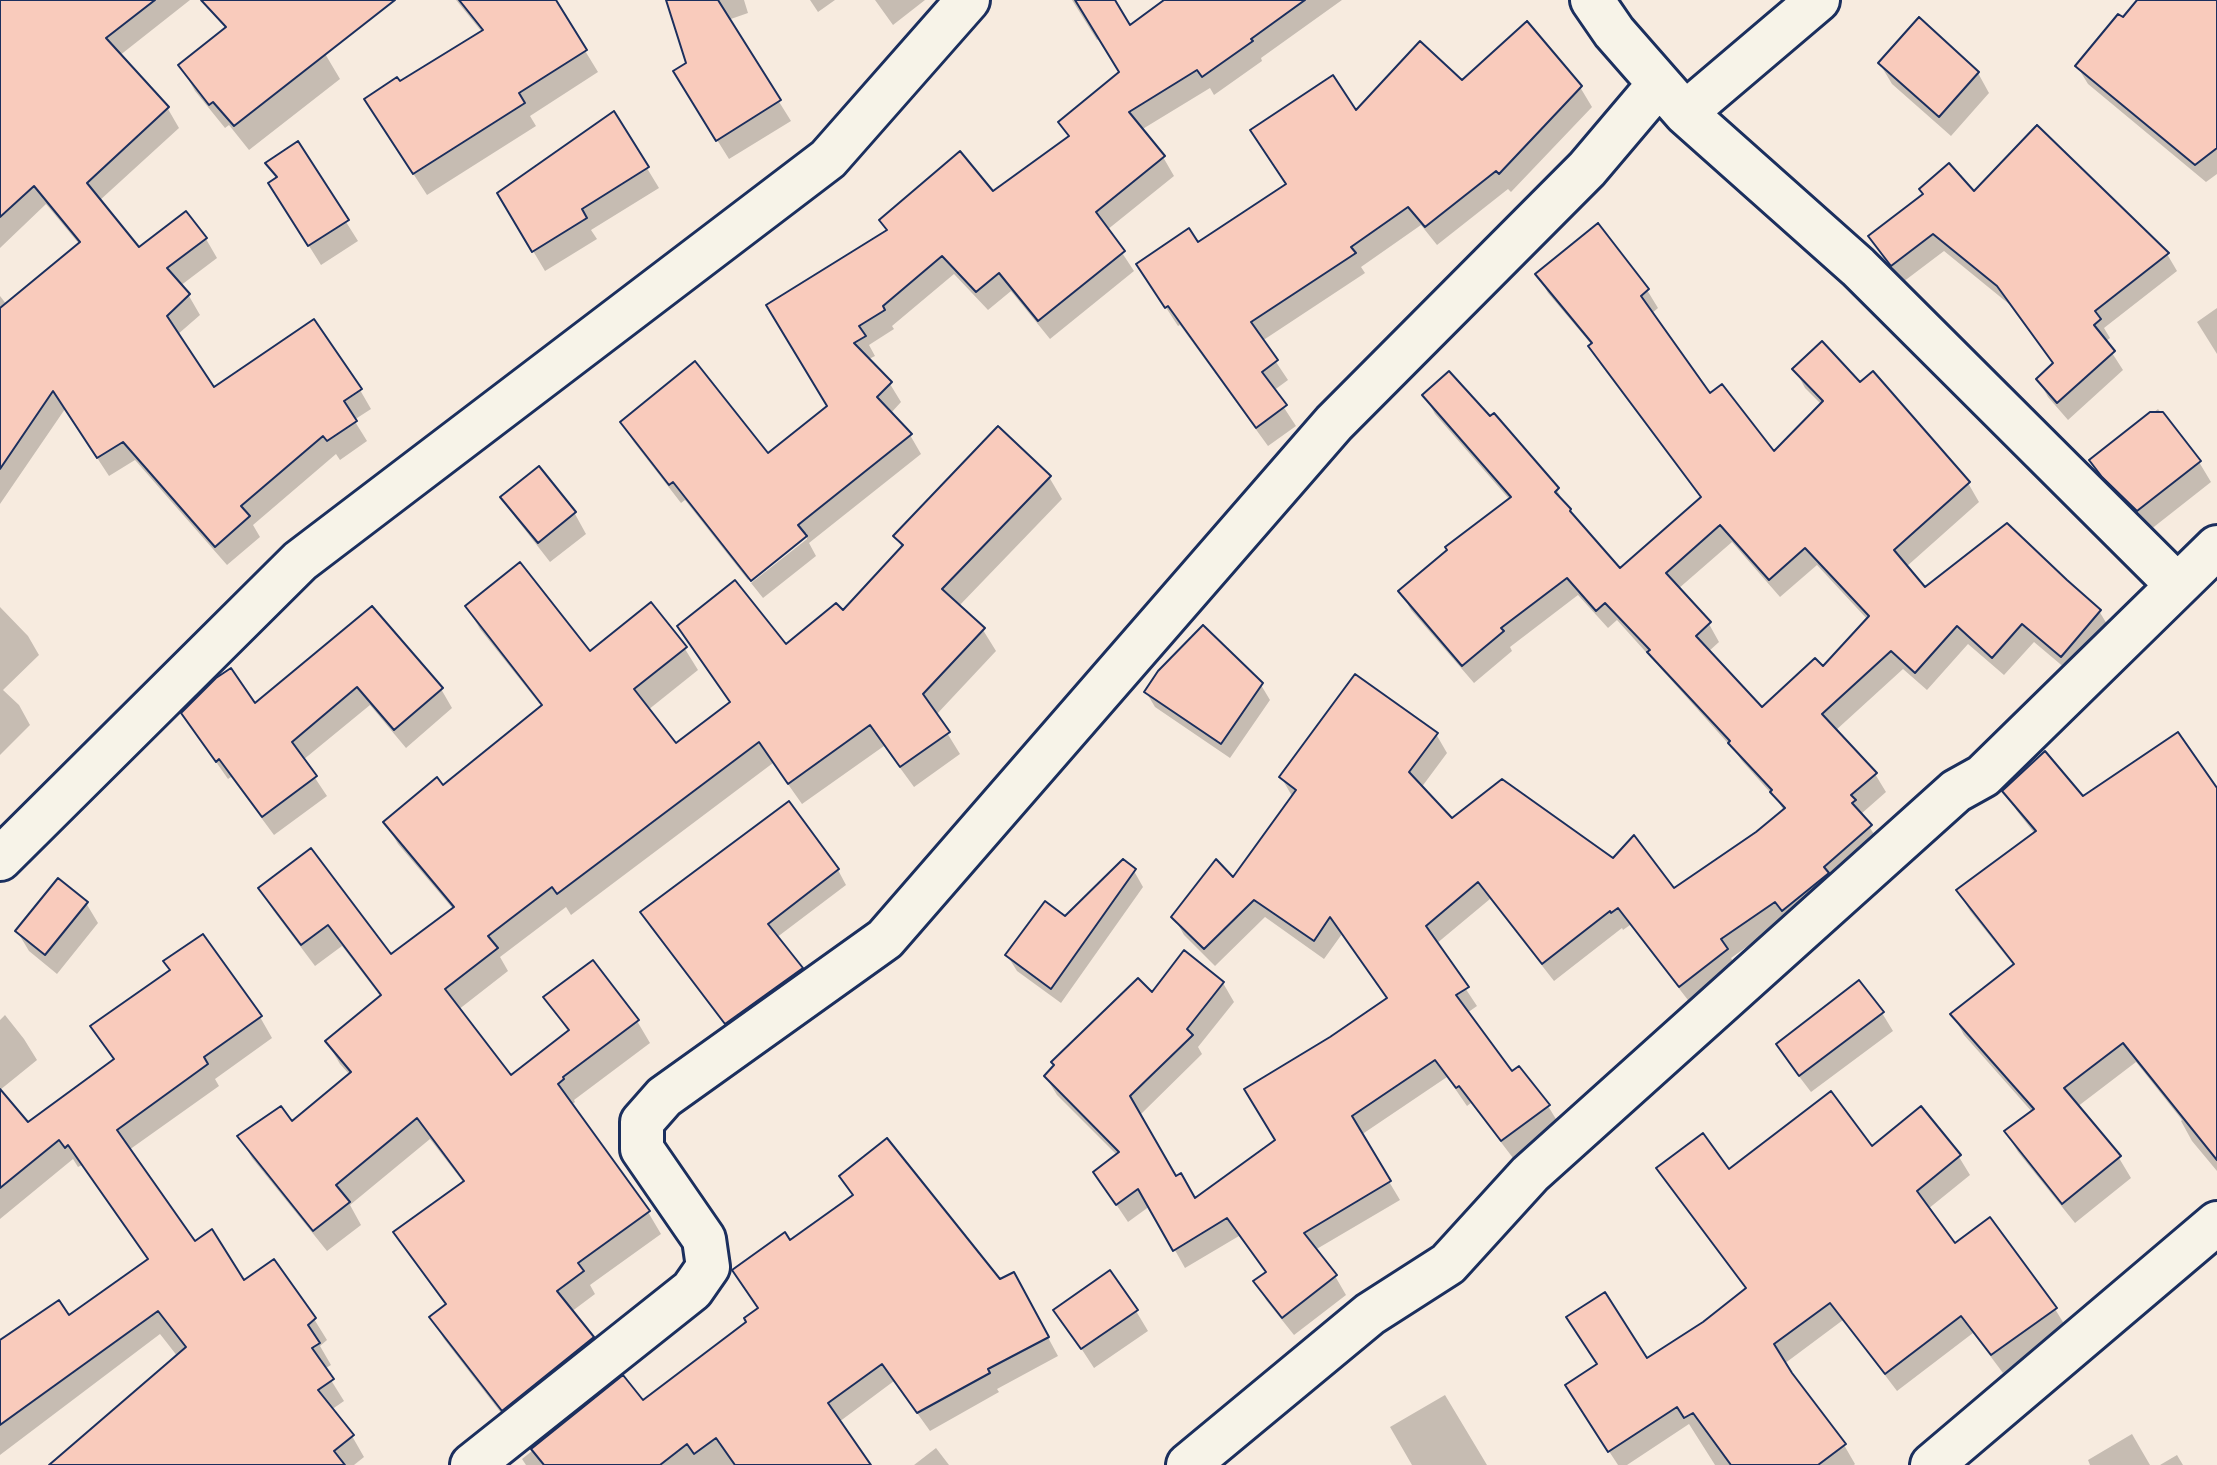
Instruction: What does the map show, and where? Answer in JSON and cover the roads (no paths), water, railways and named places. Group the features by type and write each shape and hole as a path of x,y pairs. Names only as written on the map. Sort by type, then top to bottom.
{"street":[{"path":"0,859 300,561 828,159 968,0"},
{"path":"1592,0 1614,32 1672,98 1858,267 2177,585"},
{"path":"472,1465 692,1290 708,1267 704,1239 642,1149 642,1122 664,1097 885,939 1334,423 1587,169 1672,98 1818,0"},
{"path":"1188,1465 1370,1314 1448,1264 1530,1174 1956,791 1983,776 2217,547"},
{"path":"1932,1465 2217,1223"}]}
